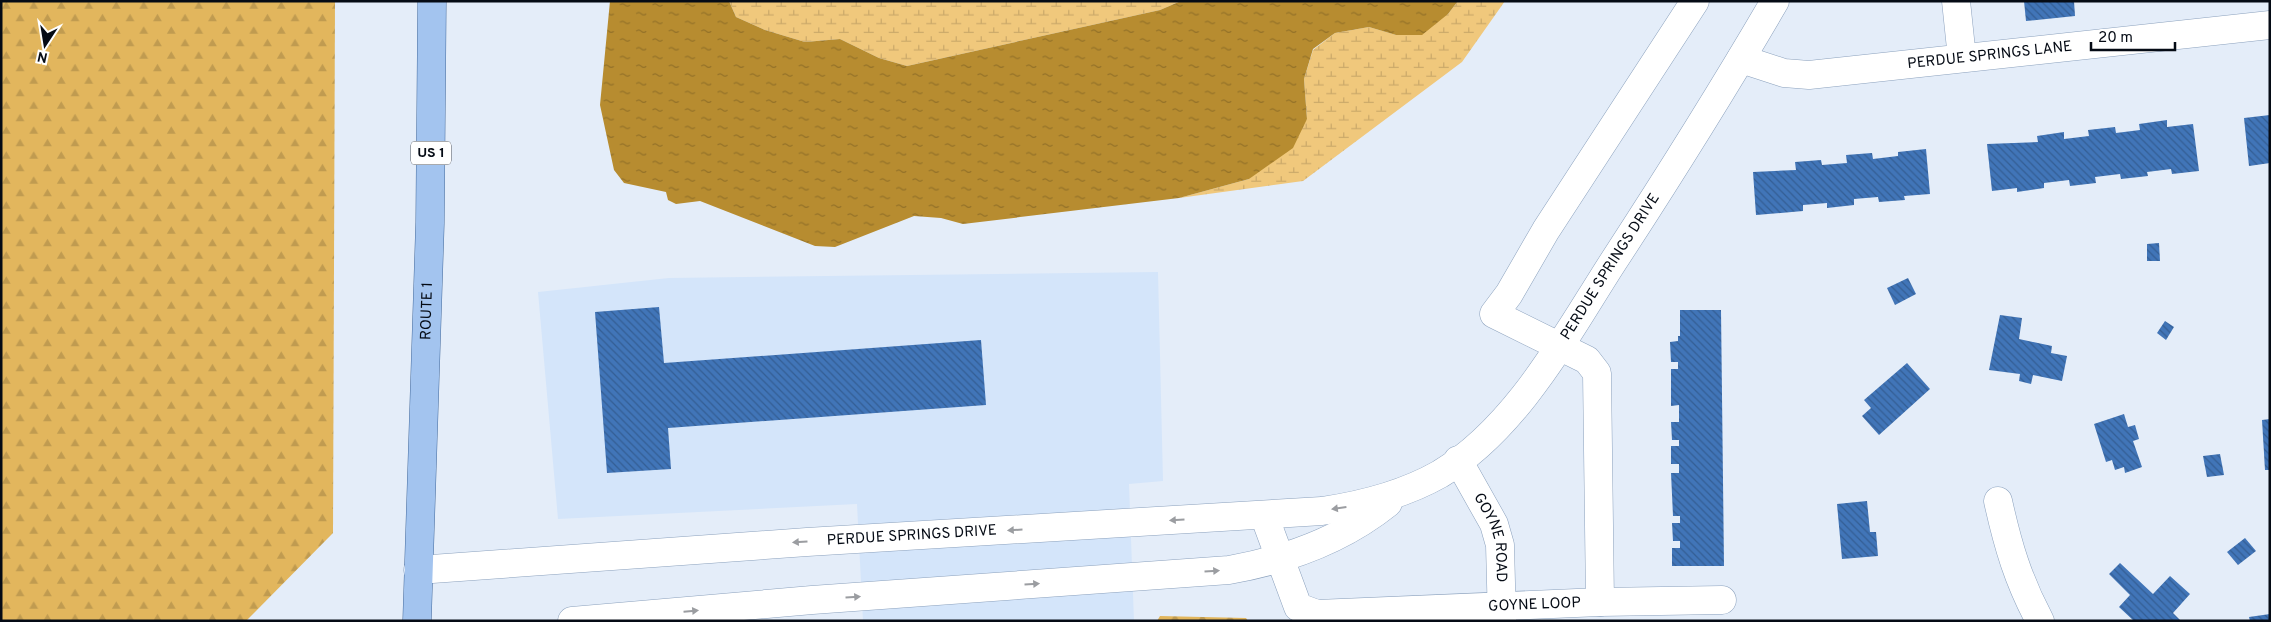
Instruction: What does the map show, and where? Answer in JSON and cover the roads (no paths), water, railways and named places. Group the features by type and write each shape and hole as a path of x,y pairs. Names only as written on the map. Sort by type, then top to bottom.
{"main road":[{"name":"ROUTE 1","path":"417,621 430,223 432,1"}],"street":[{"name":"GOYNE LOOP","path":"1600,602 1597,373 1587,360 1494,314 1509,294 1546,230 1695,1"},
{"name":"PERDUE SPRINGS DRIVE","path":"418,570 807,542 1264,515 1363,505 1403,492 1440,473 1458,460 1509,415 1561,348 1741,59 1775,1"},
{"path":"1956,1 1962,58"},
{"name":"PERDUE SPRINGS LANE","path":"1741,59 1784,74 1809,74 2270,25"},
{"name":"GOYNE ROAD","path":"1458,460 1494,524 1500,545 1502,613"},
{"name":"PERDUE SPRINGS DRIVE","path":"572,621 812,600 1229,570 1263,564 1340,535 1370,518 1403,492"},
{"path":"1998,501 2006,540 2022,587 2040,621"},
{"name":"GOYNE LOOP","path":"1264,515 1298,607 1317,614 1502,613 1600,602 1722,600"}],"water":[{"path":"610,1 729,1 736,17 765,30 805,42 840,39 879,58 907,66 1160,10 1181,1 1458,1 1448,14 1422,35 1396,35 1369,27 1335,33 1313,49 1304,79 1307,119 1293,148 1249,179 1179,198 963,224 941,218 914,216 835,247 815,246 700,201 676,204 668,200 666,192 624,183 614,170 600,105"}]}
